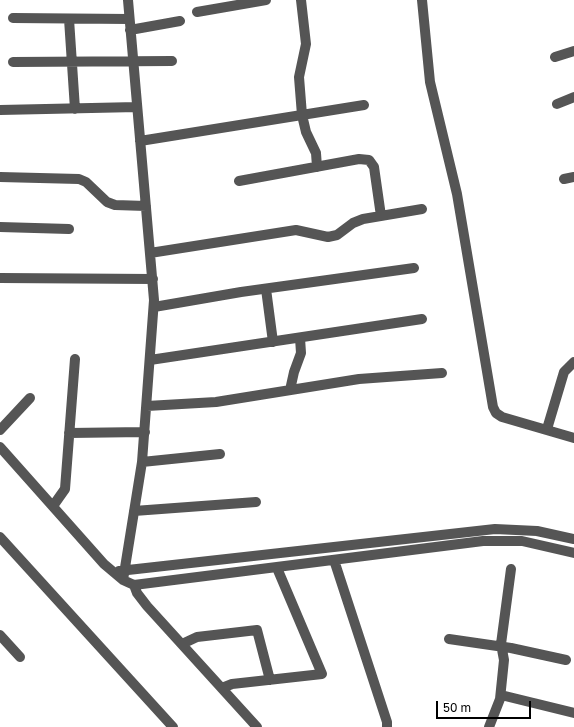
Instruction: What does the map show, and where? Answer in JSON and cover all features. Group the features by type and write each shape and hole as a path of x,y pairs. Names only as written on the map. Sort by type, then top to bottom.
{"street":[{"path":"124,576 142,462 154,308 153,279 128,0"},
{"path":"198,12 266,0"},
{"path":"301,0 306,44 299,77 302,115 306,132 316,154 317,167"},
{"path":"422,0 430,82 457,194 493,406 496,413 502,417 574,438"},
{"path":"13,18 130,19"},
{"path":"70,19 75,109"},
{"path":"130,30 180,21"},
{"path":"555,57 574,50"},
{"path":"13,62 172,62"},
{"path":"557,104 574,97"},
{"path":"140,140 364,105"},
{"path":"0,110 137,107"},
{"path":"239,182 360,159 369,160 374,166 381,216"},
{"path":"0,177 79,179 86,182 107,202 115,205 146,206"},
{"path":"150,253 296,230 328,237 345,231 353,222 363,219 422,209"},
{"path":"0,227 69,229"},
{"path":"154,308 266,289 414,268"},
{"path":"0,278 153,279"},
{"path":"266,289 273,342"},
{"path":"150,360 422,319"},
{"path":"290,390 294,372 301,353 300,338"},
{"path":"53,506 65,489 75,359"},
{"path":"547,429 564,372 574,362"},
{"path":"147,406 216,402 359,379 442,373"},
{"path":"0,430 30,398"},
{"path":"70,433 145,432"},
{"path":"0,447 113,572 124,576 134,585 137,594 147,606 257,727"},
{"path":"142,462 220,454"},
{"path":"134,511 256,502"},
{"path":"124,576 494,529 537,531 574,539"},
{"path":"0,537 173,727"},
{"path":"134,585 457,544 504,540 522,541 574,553"},
{"path":"334,560 387,722 387,727"},
{"path":"222,688 232,684 322,674 277,568"},
{"path":"489,727 500,695 504,660 502,647 511,569"},
{"path":"182,644 197,637 258,630 270,680"},
{"path":"0,635 20,657"},
{"path":"448,639 502,647 566,660"},
{"path":"500,695 574,713"}]}
